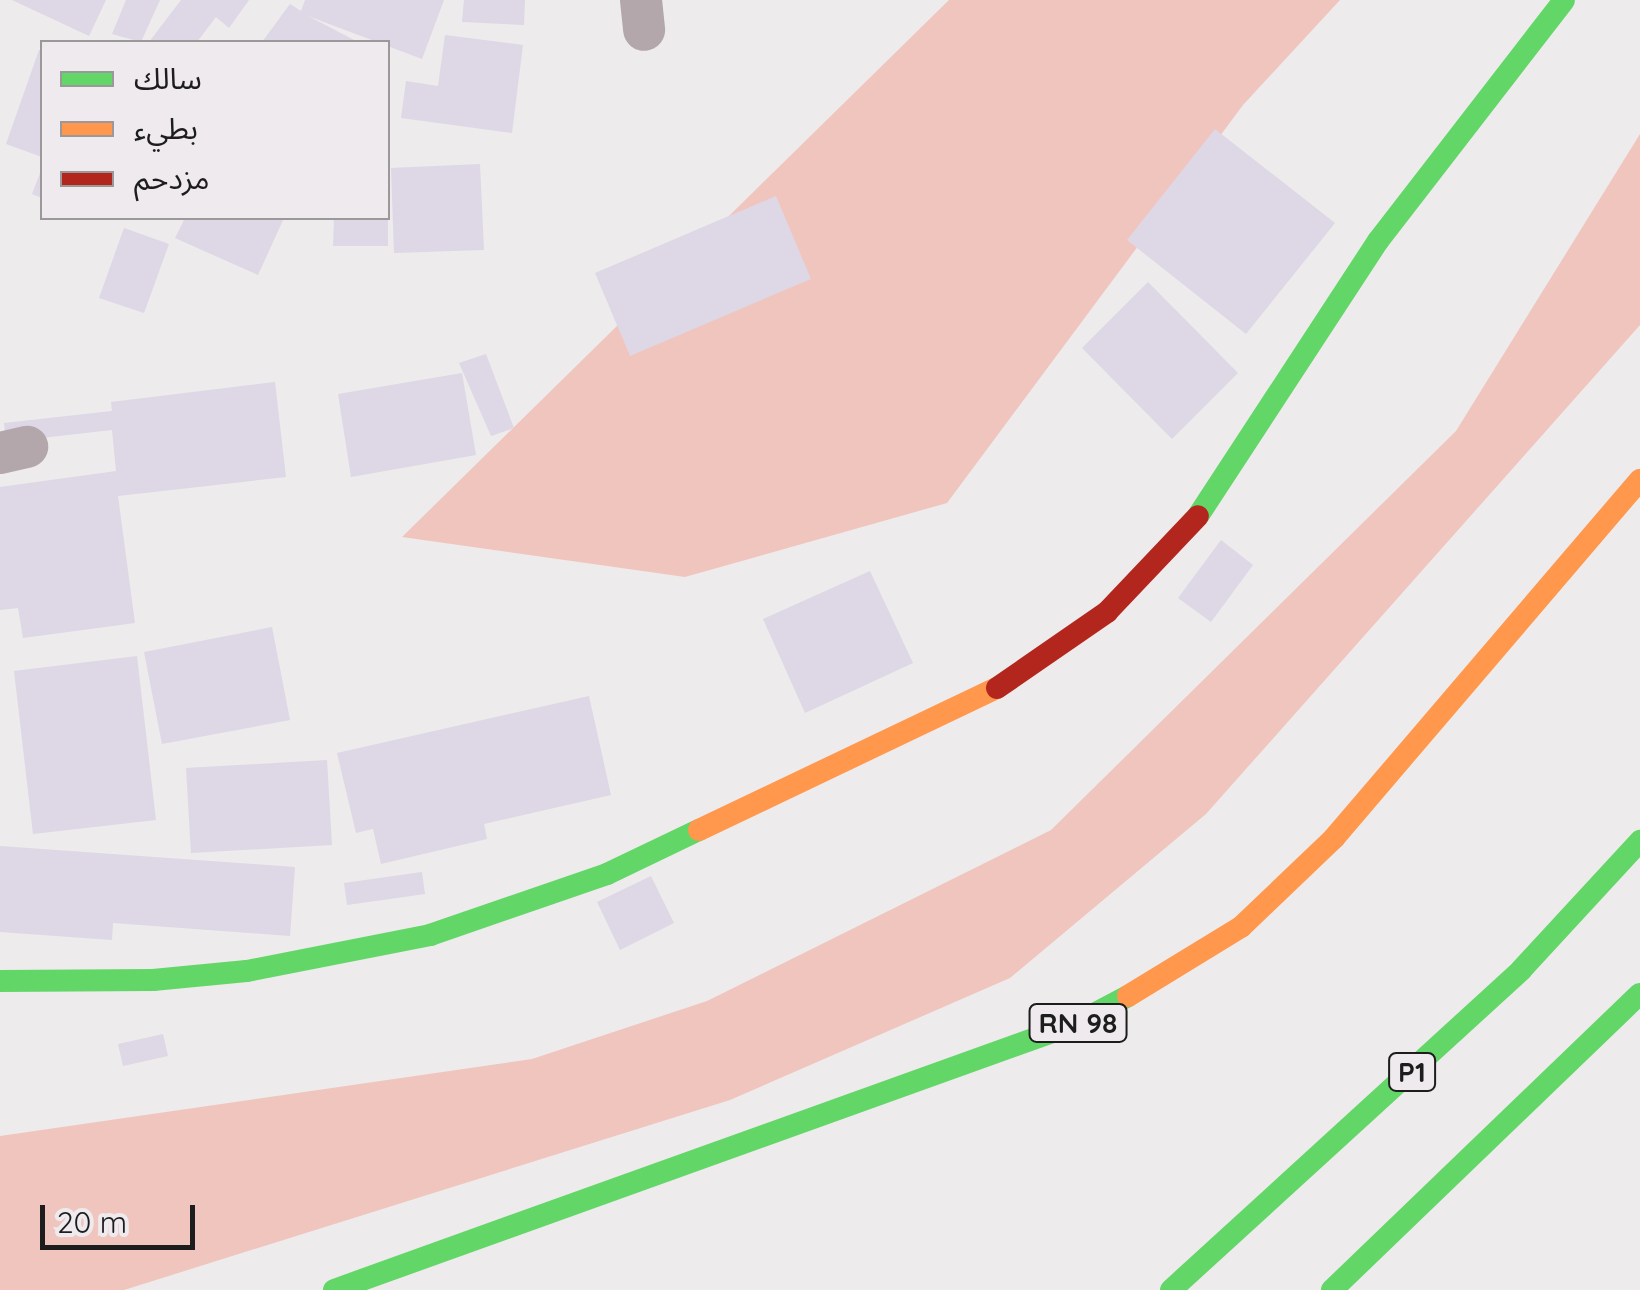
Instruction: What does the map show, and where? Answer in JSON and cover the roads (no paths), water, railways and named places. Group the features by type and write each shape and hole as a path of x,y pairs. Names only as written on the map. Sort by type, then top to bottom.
{"main road":[{"path":"0,981 153,980 246,971 430,934 607,874 1006,684 1107,612 1196,520 1378,241 1564,0"},
{"name":"RN 98","path":"334,1290 1060,1030 1188,964 1241,926 1334,838 1640,480"},
{"name":"P1","path":"1172,1290 1521,970 1640,840"},
{"path":"1332,1290 1640,994"}]}
